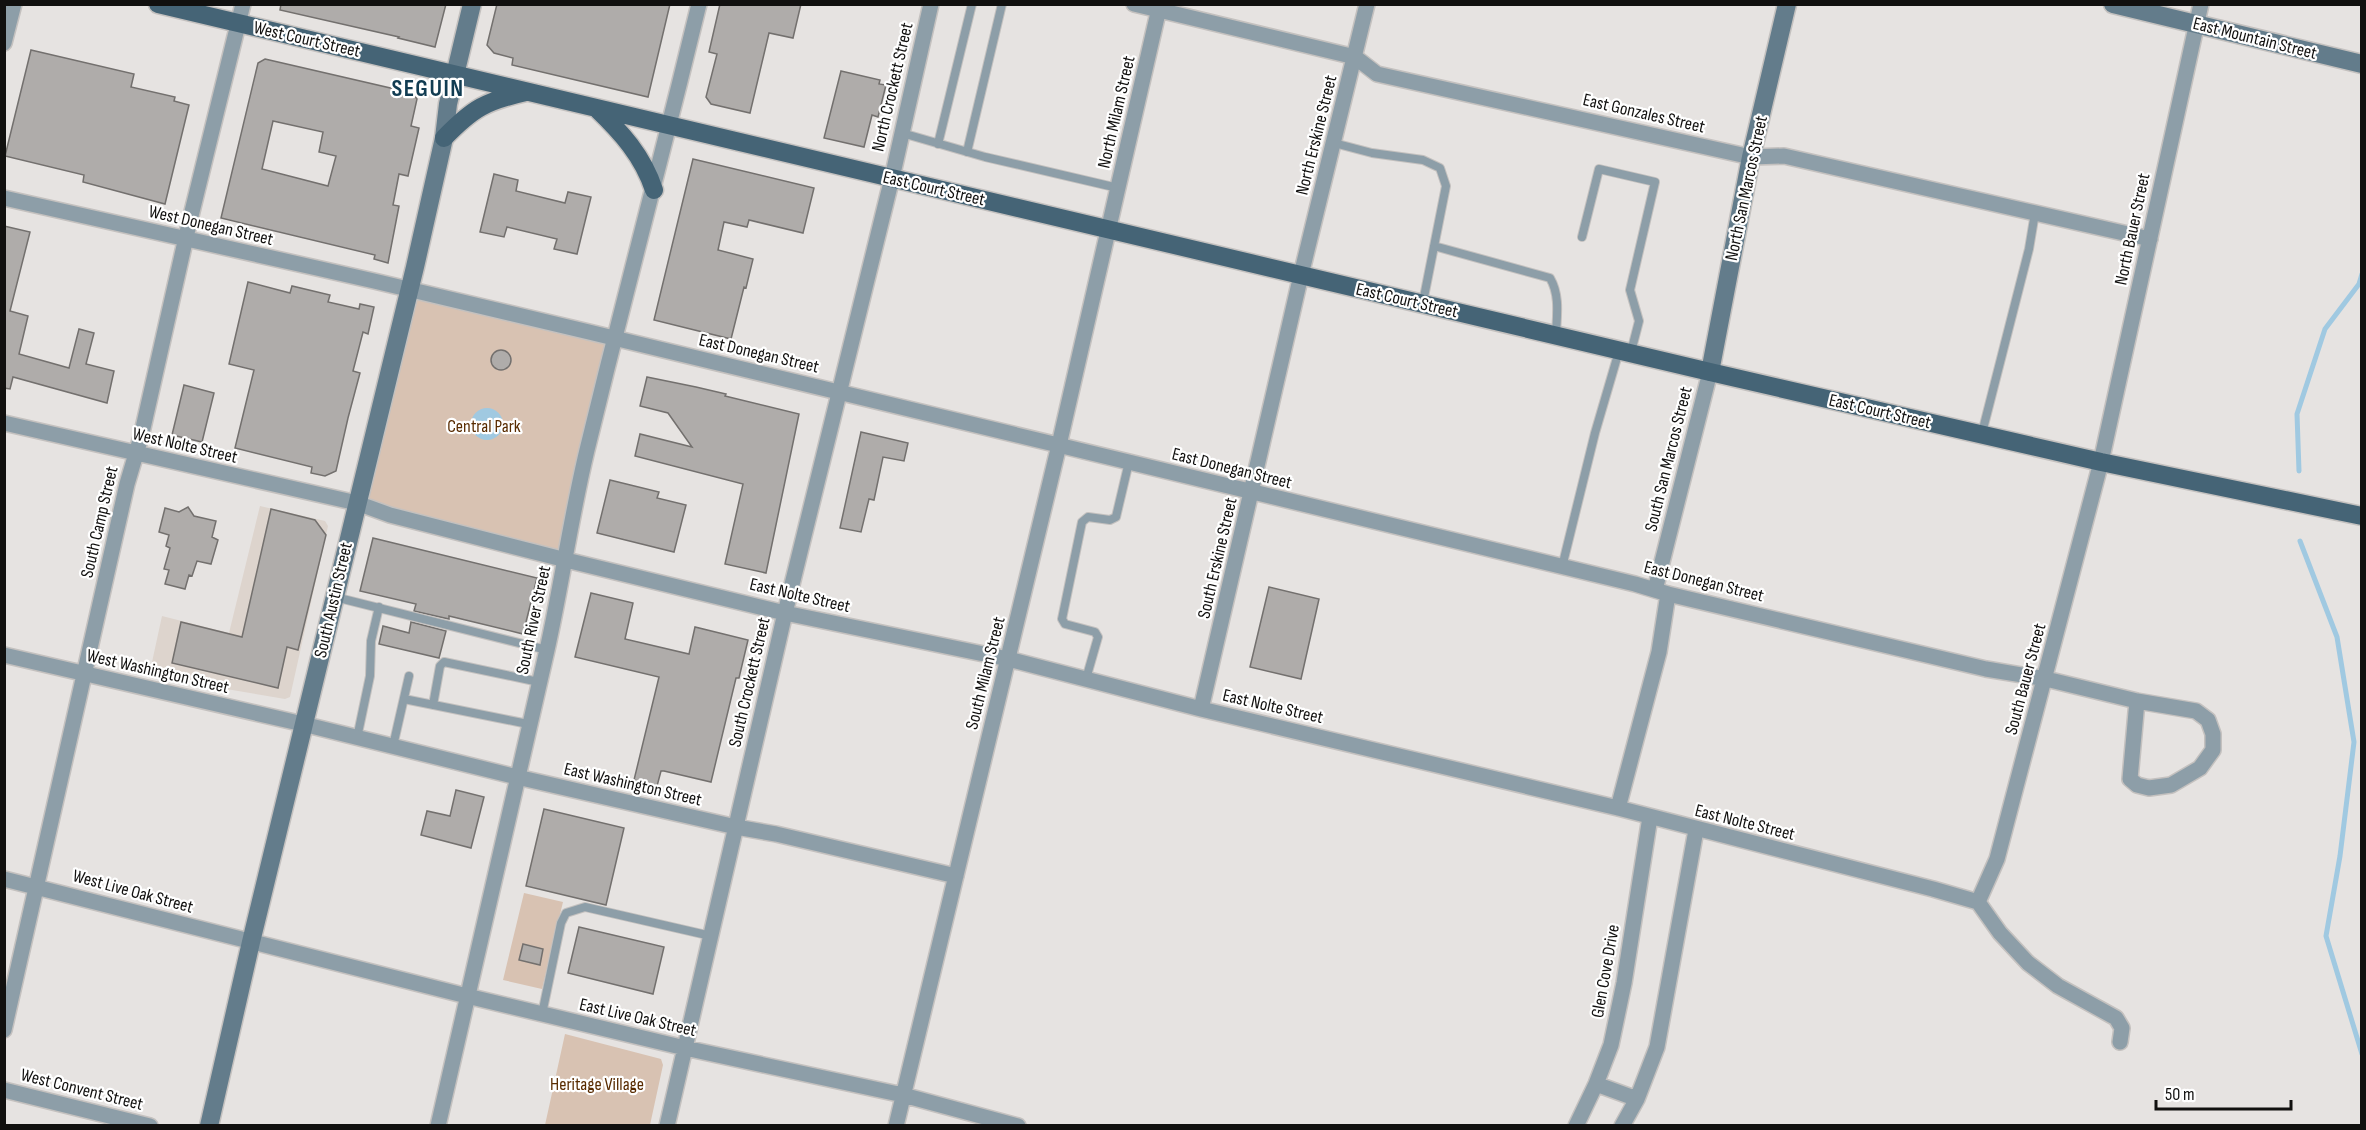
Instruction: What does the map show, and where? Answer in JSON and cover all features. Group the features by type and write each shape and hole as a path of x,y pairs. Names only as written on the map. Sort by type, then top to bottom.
{"main road":[{"name":"West Court Street","path":"158,4 456,73"},
{"name":"South Austin Street","path":"208,1125 250,942 410,290 444,138 448,104 472,4"},
{"name":"North San Marcos Street","path":"1710,372 1751,157 1786,4"},
{"name":"East Mountain Street","path":"2113,4 2361,64"},
{"name":"East Court Street","path":"456,73 1710,372 2101,462 2361,516"},
{"path":"444,138 477,108 496,99 530,91"},
{"path":"594,106 633,148 648,170 654,190"}],"street":[{"path":"4,43 14,4"},
{"name":"South Camp Street","path":"4,1030 186,239 243,4"},
{"name":"South River Street","path":"438,1125 528,724 547,650 566,560 567,541 699,4"},
{"name":"North Crockett Street","path":"892,178 931,4"},
{"name":"East Gonzales Street","path":"1134,4 1159,7 1355,57 1377,74 1751,157 1784,156 2150,239"},
{"name":"North Erskine Street","path":"1301,275 1368,4"},
{"name":"North Bauer Street","path":"2101,462 2201,4"},
{"name":"North Milam Street","path":"1110,229 1159,7"},
{"name":"South Crockett Street","path":"667,1125 785,613 892,178"},
{"name":"West Donegan Street","path":"4,198 410,290"},
{"name":"South Milam Street","path":"896,1125 1110,229"},
{"name":"South Erskine Street","path":"1201,709 1301,275"},
{"name":"East Donegan Street","path":"410,290 1661,592 1986,669 2046,679 2137,701"},
{"name":"South San Marcos Street","path":"1618,808 1659,652 1661,592 1710,372"},
{"name":"West Nolte Street","path":"4,423 357,503"},
{"name":"South Bauer Street","path":"1978,902 1997,860 2101,462"},
{"name":"East Nolte Street","path":"357,503 390,515 566,560 785,613 1008,659 1201,709 1618,808 1978,902"},
{"name":"West Washington Street","path":"4,655 303,724"},
{"path":"2137,701 2196,711 2208,720 2213,734 2213,750 2200,768 2170,785 2149,788 2137,785 2130,779 2137,701"},
{"name":"East Washington Street","path":"303,724 736,828 776,834 956,876"},
{"name":"Glen Cove Drive","path":"1575,1125 1596,1084 1611,1045 1624,982 1650,817"},
{"path":"1622,1125 1637,1099 1657,1047 1696,830"},
{"name":"West Live Oak Street","path":"4,879 250,942"},
{"path":"1978,902 2000,933 2028,963 2058,986 2116,1018 2122,1028 2120,1041"},
{"name":"East Live Oak Street","path":"250,942 685,1048 903,1095 1018,1125"},
{"path":"1596,1084 1637,1099"},
{"name":"West Convent Street","path":"4,1090 150,1125"}],"lane":[{"path":"938,144 972,4"},
{"path":"967,152 1002,4"},
{"path":"902,133 967,152 1119,188"},
{"path":"1334,143 1372,153 1423,160 1440,168 1446,186 1422,304"},
{"path":"1562,567 1595,434 1639,321 1630,290 1655,182 1599,169 1582,237"},
{"path":"1982,435 2030,249 2035,213"},
{"path":"1434,246 1550,278 1556,287 1558,307 1556,336"},
{"path":"1086,680 1098,637 1095,632 1065,624 1062,619 1082,522 1088,517 1110,520 1116,517 1130,462"},
{"path":"334,596 547,650"},
{"path":"357,738 370,676 371,641 379,608"},
{"path":"433,705 440,666 444,662 539,682"},
{"path":"393,746 409,676"},
{"path":"404,699 528,724"},
{"path":"542,1014 561,923 566,913 585,907 711,936"}],"shaded area":[{"path":"260,506 325,521 328,526 290,697 285,699 149,676 162,616 229,633"}],"green space":[{"name":"Central Park","path":"410,290 615,339 566,560 357,503"},
{"path":"524,893 563,902 542,989 503,980"},
{"name":"Heritage Village","path":"565,1034 661,1059 663,1065 650,1125 545,1125"}],"water":[{"path":"487,408 498,413 503,424 498,435 487,440 476,435 471,424 476,413"}],"building":[{"path":"281,4 446,4 435,47 280,10"},
{"path":"497,4 670,4 648,97 512,65 513,58 494,53 487,45"},
{"path":"720,4 801,4 793,38 769,33 750,113 711,104 706,97 717,54 709,52"},
{"path":"31,50 134,74 131,87 175,97 174,101 189,105 165,204 83,182 84,175 5,156"},
{"path":"265,59 412,93 417,99 411,126 419,128 408,176 399,174 393,205 399,206 388,263 374,259 375,255 221,218 258,63","holes":["273,121 323,132 319,152 336,156 328,186 262,169"]},
{"path":"841,71 880,80 879,84 886,85 878,117 872,115 864,147 824,138"},
{"path":"693,159 814,188 803,233 749,220 747,227 724,222 718,250 753,259 731,339 654,320"},
{"path":"494,174 518,180 516,191 565,203 568,192 591,197 577,254 554,249 557,239 507,227 504,237 480,232"},
{"path":"4,226 30,232 10,311 28,316 19,354 69,368 79,329 94,333 86,364 114,371 107,403 13,377 10,389 4,388"},
{"path":"248,282 290,293 292,286 330,295 328,302 359,309 360,304 374,307 368,334 363,332 353,371 360,373 336,471 325,476 311,473 312,467 235,448 254,370 229,364"},
{"path":"501,350 508,353 511,360 508,367 501,370 494,367 491,360 494,353"},
{"path":"647,377 726,394 725,396 799,414 766,573 725,564 743,484 635,456 640,434 692,447 668,413 640,406"},
{"path":"184,385 214,393 202,442 172,435"},
{"path":"861,432 908,443 904,461 883,457 874,500 869,499 861,532 840,528"},
{"path":"610,480 659,492 657,498 686,505 674,552 597,533"},
{"path":"188,507 194,516 216,521 212,537 218,540 211,564 197,561 192,576 189,575 185,589 165,584 169,570 164,569 170,548 166,546 169,535 159,532 165,508 179,512"},
{"path":"271,509 315,520 326,535 298,650 287,647 278,688 172,663 181,622 242,637"},
{"path":"373,538 537,578 523,634 449,616 449,619 414,611 416,604 360,591"},
{"path":"1269,587 1319,599 1301,679 1250,667"},
{"path":"591,593 633,603 625,639 689,654 695,627 748,640 739,678 736,678 711,782 664,771 661,771 657,786 634,780 659,677 575,657"},
{"path":"411,622 446,631 439,658 379,644 383,626 409,633"},
{"path":"456,790 484,797 471,848 421,835 427,811 450,816"},
{"path":"544,809 624,828 606,905 526,886"},
{"path":"579,927 664,947 653,994 568,973"},
{"path":"523,944 543,949 540,965 519,960"}],"waterway":[{"path":"2299,471 2297,414 2325,329 2359,284 2362,274"},
{"path":"2300,541 2337,637 2354,742 2340,856 2326,936 2362,1054"}],"district":[{"name":"SEGUIN","path":"428,88"}]}
